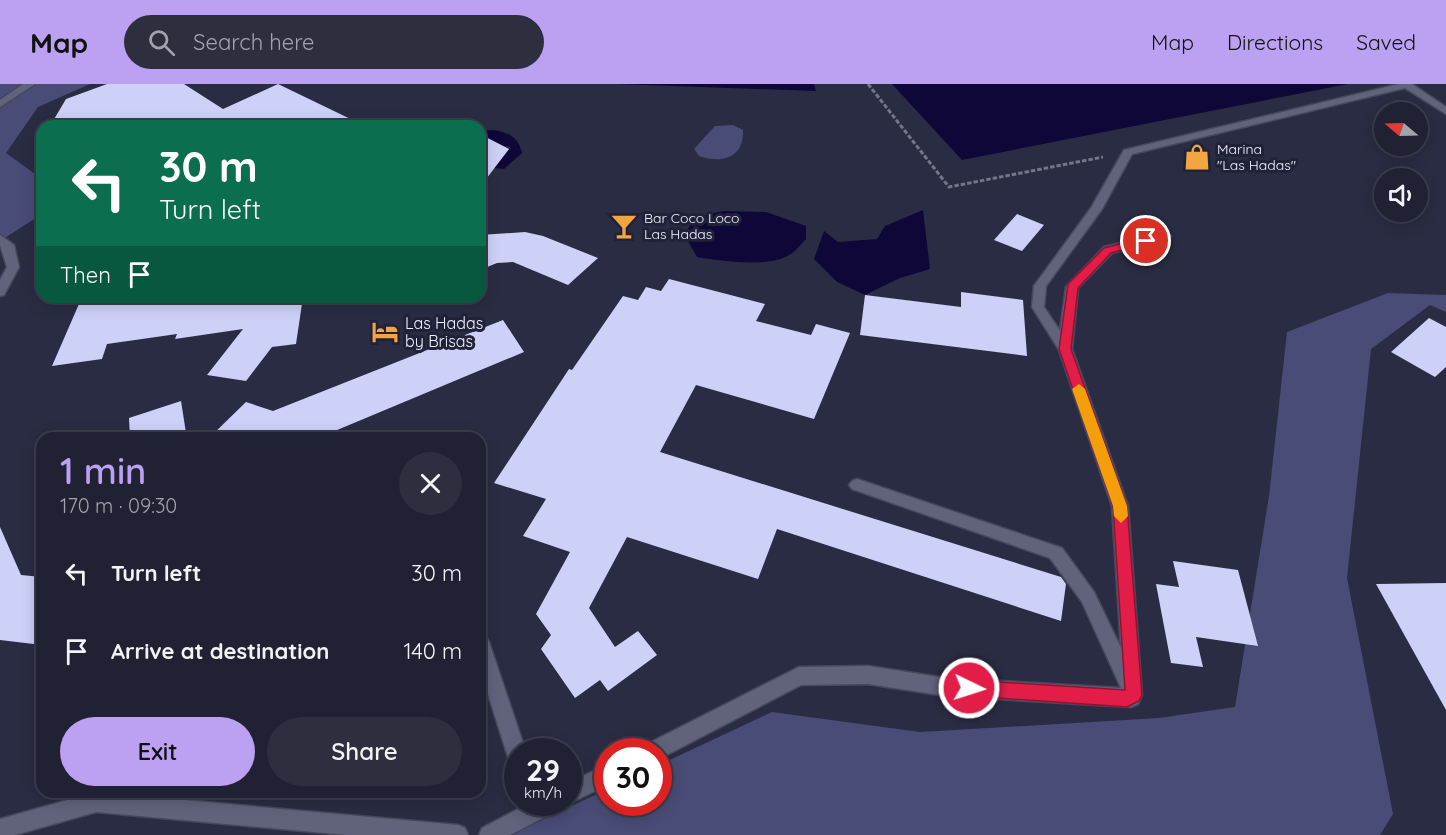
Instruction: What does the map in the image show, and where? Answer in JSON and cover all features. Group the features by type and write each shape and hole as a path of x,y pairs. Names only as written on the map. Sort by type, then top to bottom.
{"street":[{"path":"0,104 30,84"},
{"path":"1133,695 1120,506 1065,349 1038,307 1040,286 1096,209 1128,152 1407,85 1446,111"},
{"path":"1065,349 1072,287 1108,250 1165,236"},
{"path":"0,239 8,244 13,267 0,292"},
{"path":"857,485 1056,553 1088,597 1133,695"},
{"path":"486,660 512,738"},
{"path":"672,742 799,676 868,675 946,687 1127,699 1133,695"},
{"path":"0,829 96,802 458,835"},
{"path":"489,835 522,816"}],"path":[{"path":"868,84 949,187 1128,152"}],"shaded area":[{"path":"0,84 90,84 38,107 6,153 36,175 36,218 0,241"},
{"path":"617,84 814,84 816,91"},
{"path":"892,84 1348,84 962,160"},
{"path":"733,125 743,130 740,147 736,153 723,159 699,156 694,149 715,126"},
{"path":"486,131 505,133 518,143 522,153 504,169 486,167 486,153 504,156 511,147 486,143"},
{"path":"923,210 930,269 900,278 865,295 837,282 814,259 824,231 838,242 877,239 885,226"},
{"path":"723,211 766,212 806,226 806,239 791,254 769,261 744,262 697,257 685,236 693,218"},
{"path":"1388,293 1446,295 1446,312 1430,305 1371,349 1347,578 1393,814 1380,835 511,835 551,816 582,816 582,801 594,795 594,816 672,816 672,759 772,712 920,732 1159,718 1235,707 1269,496 1287,332"}],"building":[{"path":"107,84 184,84 223,109 278,84 353,120 54,120 66,99"},
{"path":"486,137 509,149 486,179"},
{"path":"1017,214 1044,225 1022,251 994,240"},
{"path":"525,232 543,236 598,258 568,285 513,262 497,263 486,268 486,235"},
{"path":"669,279 765,304 756,321 811,335 816,324 850,333 814,419 696,385 660,452 1061,577 1066,584 1061,621 777,529 758,579 627,537 589,608 615,647 638,631 657,655 608,691 600,680 575,698 541,649 551,635 536,614 570,552 523,536 546,499 494,483 569,369 572,370 623,296 638,300 646,287 661,291"},
{"path":"961,292 1023,300 1027,356 860,335 865,295 961,307"},
{"path":"79,303 302,303 296,344 272,347 246,381 207,375 243,329 175,339 177,334 107,344 102,359 52,366"},
{"path":"1429,318 1446,327 1446,367 1435,377 1391,352"},
{"path":"503,320 524,352 332,432 215,432 246,402 273,411"},
{"path":"181,401 186,432 130,432 129,418"},
{"path":"0,527 21,575 36,576 36,644 0,640"},
{"path":"1173,561 1238,570 1258,646 1196,637 1203,667 1171,663 1156,584 1179,587"},
{"path":"1446,583 1446,710 1376,584"}],"slow traffic":[{"path":"1079,389 1120,506 1121,516"}],"place":[{"name":"Marina \"Las Hadas\"","path":"1197,157"},
{"name":"Bar Coco Loco Las Hadas","path":"624,226"},
{"name":"Las Hadas by Brisas","path":"385,332"}],"route":[{"path":"969,688 1127,699 1133,695 1120,506 1065,349 1072,287 1108,250 1146,241"}]}
